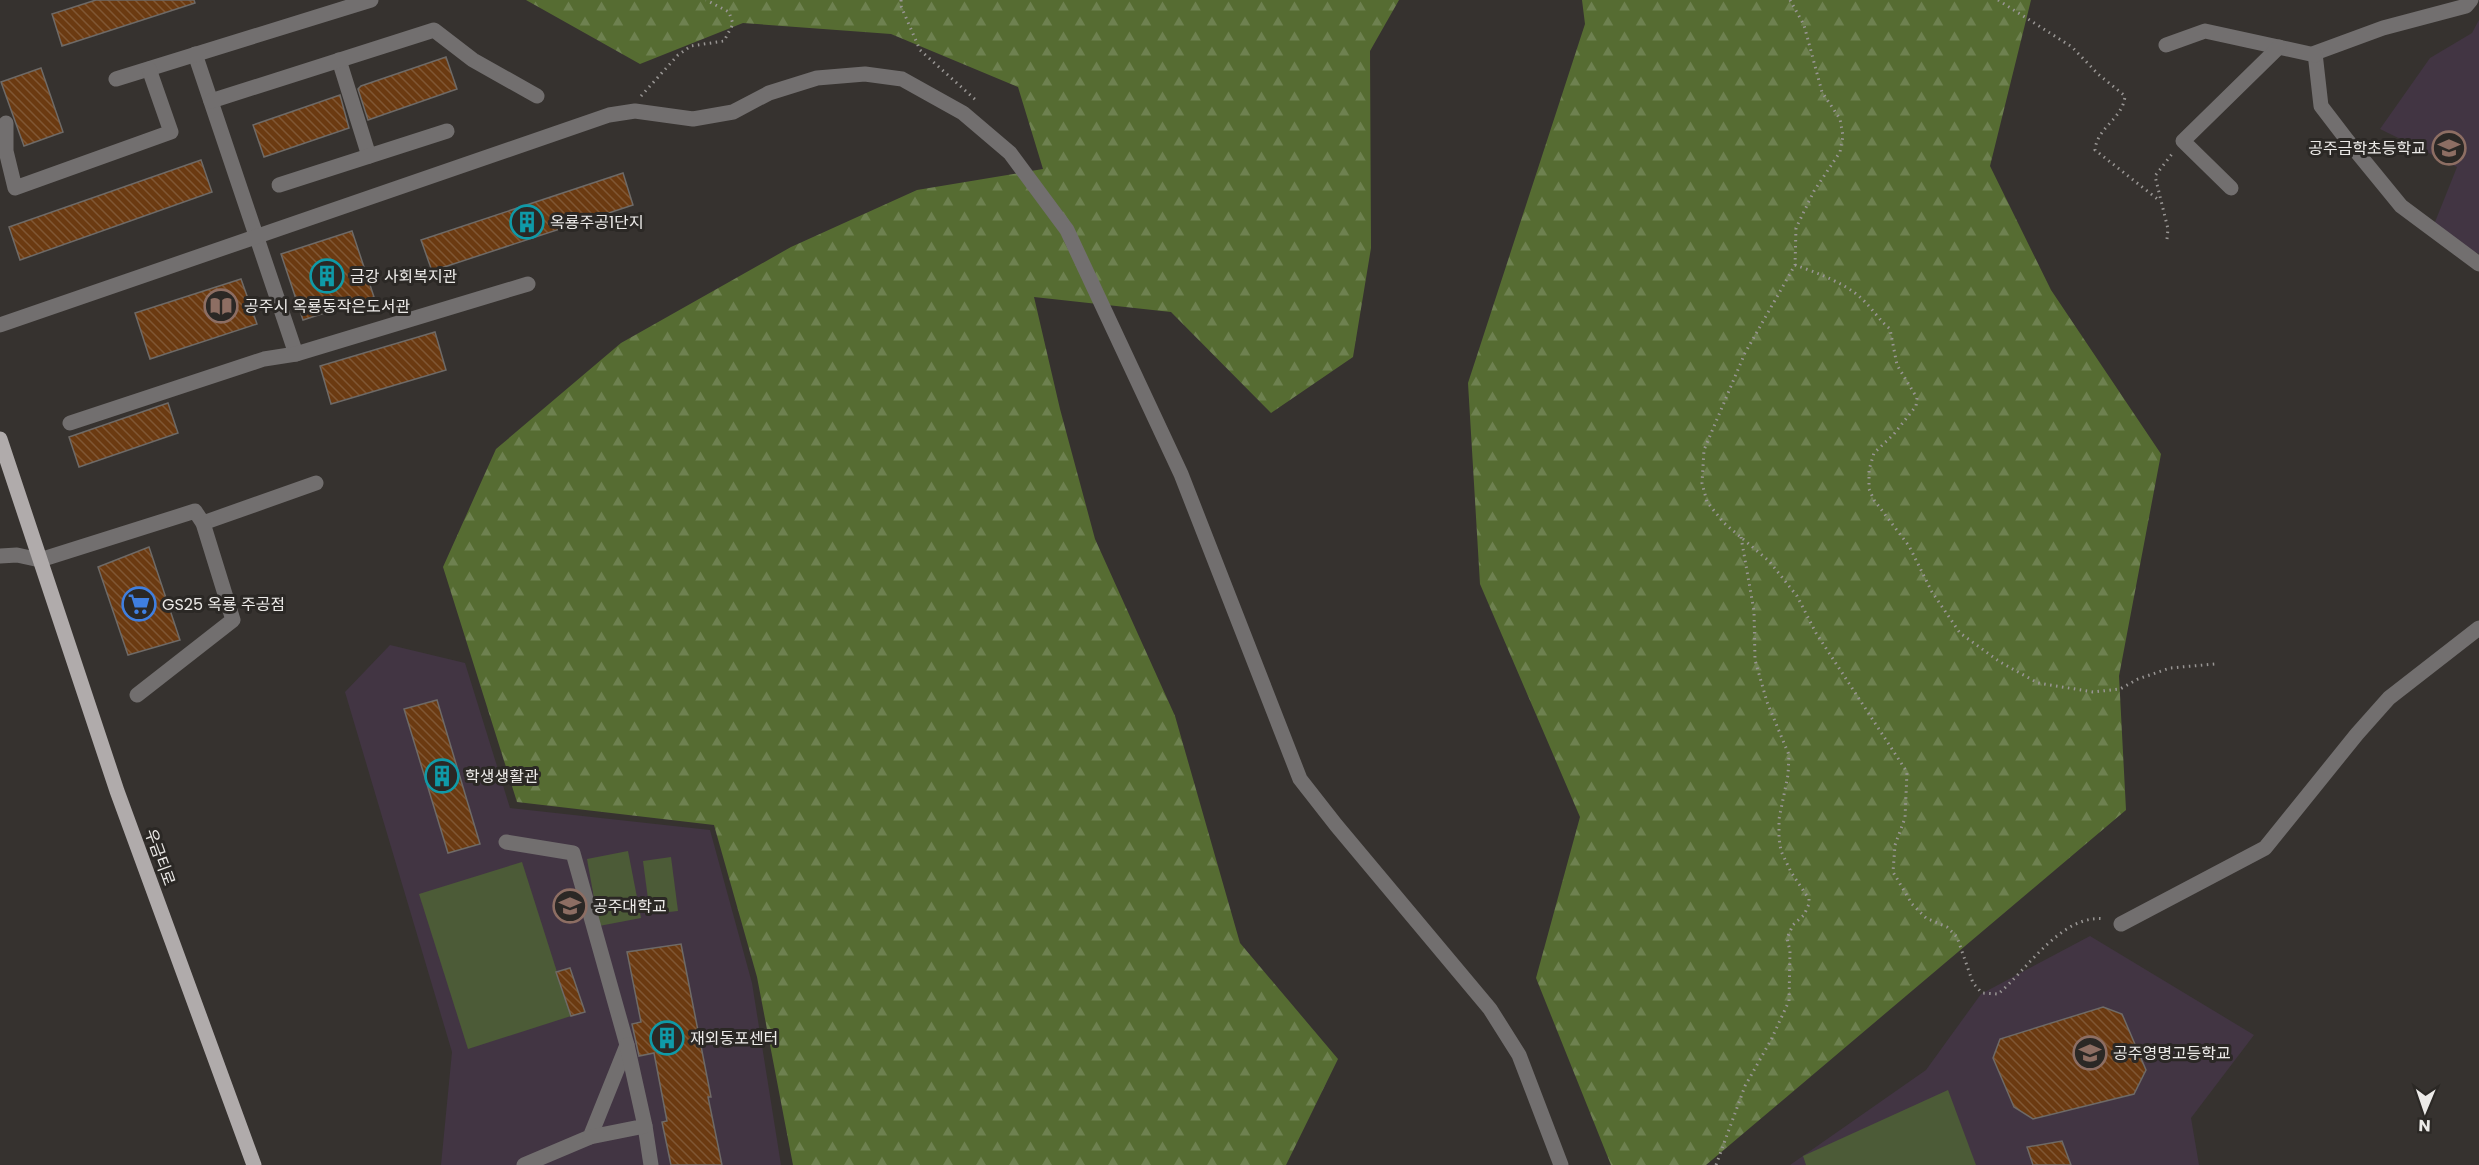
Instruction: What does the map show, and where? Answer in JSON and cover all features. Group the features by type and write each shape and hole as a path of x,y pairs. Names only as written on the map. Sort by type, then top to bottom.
{"main road":[{"name":"우금티로","path":"0,439 117,791 254,1165"}],"street":[{"path":"116,79 371,0"},
{"path":"2315,55 2315,53 2383,28 2466,6 2471,0"},
{"path":"211,101 434,30 473,60 537,96"},
{"path":"2166,45 2205,31 2315,55"},
{"path":"2231,188 2182,141 2279,46"},
{"path":"195,54 296,354"},
{"path":"2315,55 2321,106 2347,140 2401,206 2479,264"},
{"path":"339,60 369,156"},
{"path":"6,123 6,151 15,188 171,132 150,69"},
{"path":"0,325 609,115 635,111 693,119 733,112 769,93 817,78 865,74 902,80 963,113 1010,153 1067,230 1181,474 1300,779 1490,1009 1519,1055 1561,1165"},
{"path":"279,185 447,131"},
{"path":"70,423 264,359 296,354 528,284"},
{"path":"202,523 316,483"},
{"path":"0,556 17,555 40,560 195,511 202,523 233,620 137,695"},
{"path":"2121,924 2265,848 2389,698 2479,628"},
{"path":"506,842 573,853 627,1045 651,1165"},
{"path":"590,1137 627,1045"},
{"path":"524,1165 590,1137 645,1126"}],"path":[{"path":"635,111 639,99 678,56 691,46 724,41 733,24 729,12 706,0"},
{"path":"901,0 901,6 920,50 985,108"},
{"path":"1790,0 1804,25 1822,92 1840,119 1843,136 1840,152 1814,191 1796,228 1795,265 1745,352 1704,450 1702,483 1707,502 1724,523 1769,561 1797,596 1822,642 1907,772 1905,818 1895,845 1893,872 1912,904 1926,918 1947,927 1958,937 1973,983 1982,993 1998,994 2050,941 2068,928 2097,918 2114,920 2121,924"},
{"path":"1998,0 2072,47 2098,74 2125,96 2124,108 2096,139 2095,150 2160,201"},
{"path":"2167,239 2168,229 2155,176 2182,141"},
{"path":"1795,265 1818,273 1861,298 1878,319 1890,329 1897,365 1917,398 1916,406 1874,453 1869,470 1869,489 1874,500 1909,546 1932,592 1960,633 2000,662 2038,683 2093,692 2120,689 2138,679 2170,668 2215,664"},
{"path":"1716,1165 1745,1086 1771,1040 1789,1001 1789,930 1804,915 1809,904 1781,851 1779,819 1788,776 1789,755 1767,702 1755,660 1754,611 1741,536"}],"shaded area":[{"name":"공주금학초등학교","path":"2479,20 2479,254 2431,232 2457,167 2380,129 2430,58 2472,33"},
{"name":"공주대학교","path":"390,645 465,663 510,808 710,830 752,983 781,1165 441,1165 452,1052 345,692"},
{"name":"공주영명고등학교","path":"2090,936 2254,1035 2191,1118 2199,1165 1790,1165 1926,1070 1981,994"}],"green space":[{"path":"526,0 1399,0 1370,51 1371,248 1353,357 1271,413 1171,312 1034,297 1060,409 1095,539 1175,716 1240,943 1338,1059 1286,1165 793,1165 757,977 714,825 517,802 443,567 496,449 621,343 791,247 917,190 1043,169 1018,87 891,34 743,23 640,64"},
{"path":"1582,0 2031,0 1990,166 2051,290 2161,454 2119,676 2126,810 1706,1165 1611,1165 1536,978 1580,817 1480,584 1468,383 1585,24"},
{"path":"628,851 641,918 599,926 587,859"},
{"path":"671,857 678,911 650,914 643,861"},
{"path":"522,862 571,1016 468,1049 419,894"},
{"path":"1948,1090 1976,1165 1806,1165 1803,1156"}],"building":[{"path":"96,0 194,0 195,3 62,46 52,14"},
{"path":"446,57 457,89 368,120 358,89 361,86"},
{"path":"41,68 63,132 24,146 1,82"},
{"path":"340,95 349,128 264,157 253,125"},
{"path":"201,160 212,192 20,260 9,227"},
{"name":"옥룡주공1단지","path":"623,173 633,205 432,271 421,240"},
{"name":"금강 사회복지관","path":"352,231 374,297 303,320 281,254"},
{"path":"241,279 257,324 150,359 135,313"},
{"path":"435,332 446,370 331,404 320,366"},
{"path":"168,403 178,433 79,467 69,437"},
{"name":"GS25 옥룡 주공점","path":"149,547 180,640 128,655 98,567"},
{"name":"학생생활관","path":"437,700 480,844 448,853 404,709"},
{"name":"재외동포센터","path":"681,944 722,1165 671,1165 662,1122 667,1121 654,1053 639,1056 632,1024 641,1022 627,952"},
{"path":"570,968 585,1012 571,1016 556,972"},
{"path":"2103,1007 2122,1014 2146,1070 2134,1094 2033,1119 2014,1107 1993,1058 2000,1039"},
{"path":"2062,1141 2071,1165 2033,1165 2027,1147"}],"place":[{"name":"공주금학초등학교","path":"2449,148"},
{"name":"옥룡주공1단지","path":"527,222"},
{"name":"금강 사회복지관","path":"327,276"},
{"name":"공주시 옥룡동작은도서관","path":"221,306"},
{"name":"GS25 옥룡 주공점","path":"139,604"},
{"name":"학생생활관","path":"442,776"},
{"name":"공주대학교","path":"570,906"},
{"name":"재외동포센터","path":"667,1038"},
{"name":"공주영명고등학교","path":"2090,1053"}]}
